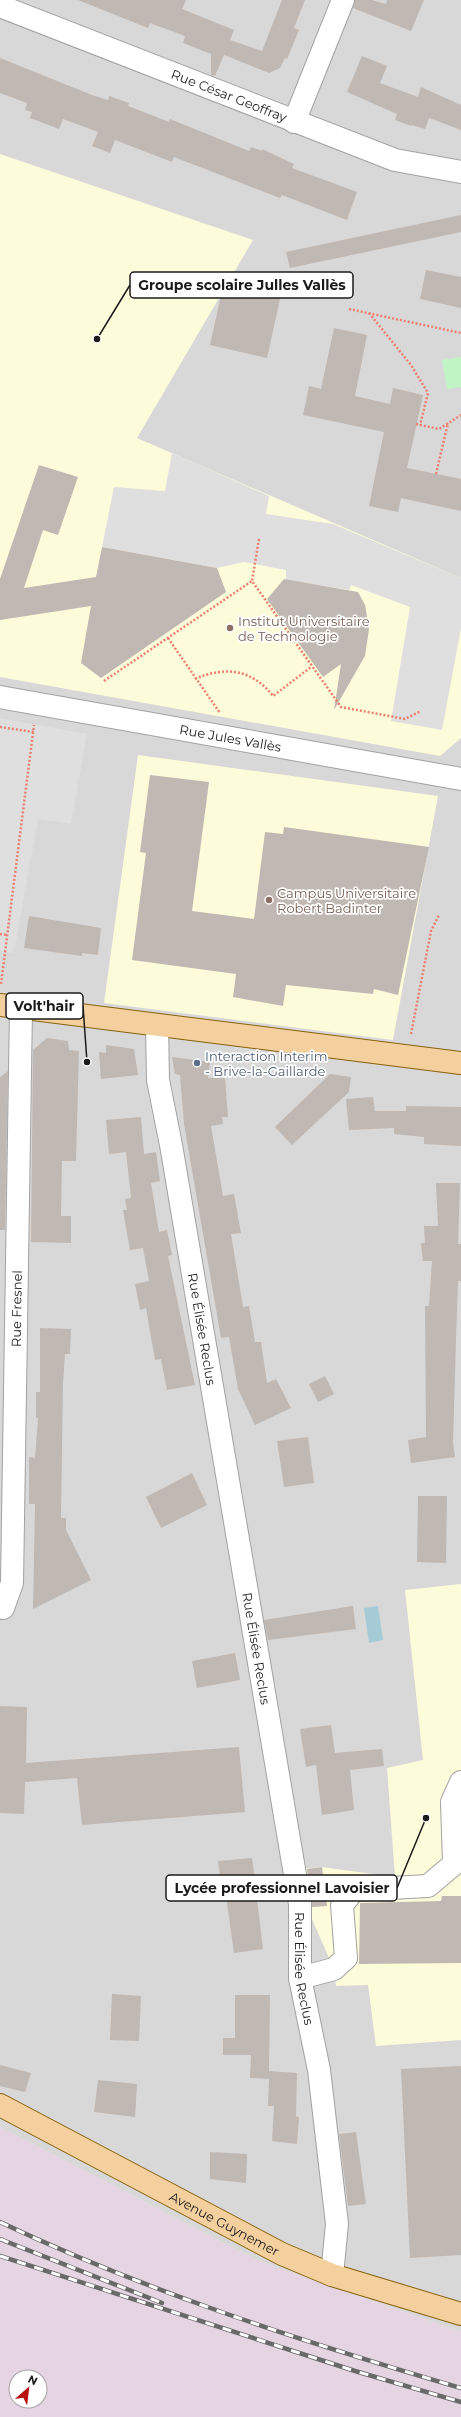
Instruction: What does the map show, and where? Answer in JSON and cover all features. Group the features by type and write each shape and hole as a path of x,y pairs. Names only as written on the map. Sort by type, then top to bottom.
{"main road":[{"path":"10,1006 461,1063"},
{"name":"Avenue Guynemer","path":"0,2105 239,2233 282,2254 332,2275 461,2314"}],"street":[{"path":"294,122 344,0"},
{"name":"Rue César Geoffray","path":"0,6 294,122 396,160 461,172"},
{"name":"Rue Jules Vallès","path":"0,697 461,779"},
{"name":"Rue Fresnel","path":"3,1608 12,1583 10,1006"},
{"name":"Rue Élisée Reclus","path":"157,1025 158,1080 172,1152 300,1904 300,1978 319,2070 337,2224 332,2275"},
{"path":"300,1978 334,1969 346,1958 342,1905 354,1890 428,1886 454,1864 452,1802 461,1782"}],"path":[{"path":"349,309 461,333"},
{"path":"369,313 411,365 428,393 420,425"},
{"path":"416,424 439,429 461,415"},
{"path":"436,474 448,423"},
{"path":"259,539 252,581 341,707 405,719 421,711"},
{"path":"104,682 252,581"},
{"path":"168,638 195,679 223,717 221,737"},
{"path":"195,679 207,674 236,671 251,676 264,685 272,696 312,667"},
{"path":"0,991 37,704"},
{"path":"0,727 34,732"},
{"path":"407,1056 431,931 439,915"},
{"path":"0,934 7,935"}],"shaded area":[{"path":"0,0 461,0 461,2332 259,2261 0,2127"},
{"name":"Institut Universitaire de Technologie","path":"0,154 253,240 137,438 461,578 461,738 440,756 0,677"},
{"path":"172,453 269,496 266,514 333,524 461,578 461,628 442,730 391,721 410,607 351,585 349,590 286,580 286,570 244,562 217,568 102,547 114,487 165,491"},
{"path":"0,718 87,734 71,824 38,819 14,953 0,951"},
{"name":"Campus Universitaire Robert Badinter","path":"138,755 438,796 393,1040 104,1003"},
{"path":"461,1584 461,2040 376,2046 368,1985 336,1986 334,1969 307,1908 303,1869 322,1867 395,1877 387,1768 423,1760 405,1590"},
{"path":"0,2127 259,2261 461,2332 461,2417 0,2417"}],"green space":[{"path":"461,357 461,387 447,389 442,360"}],"water":[{"path":"378,1606 383,1640 369,1643 364,1608"}],"building":[{"path":"78,0 186,0 182,9 234,30 230,40 262,51 282,0 305,0 294,28 299,30 287,59 285,58 280,68 269,73 224,55 215,76 211,75 211,54 183,43 185,36 150,23 148,28"},
{"path":"355,0 372,0 386,4 387,0 424,0 411,31 353,8"},
{"path":"362,56 387,66 380,83 418,97 421,87 461,105 461,130 429,118 425,129 411,126 395,120 397,114 347,92"},
{"path":"0,58 92,95 108,100 109,96 129,103 128,106 169,122 170,119 249,151 251,147 262,151 262,149 294,164 292,168 357,192 347,220 282,195 280,198 174,157 172,162 115,140 110,153 92,146 98,132 63,119 59,129 30,118 32,112 25,110 27,103 0,93"},
{"path":"461,215 461,232 290,268 286,252"},
{"path":"426,270 461,277 461,308 420,299"},
{"path":"223,286 280,299 267,358 210,345"},
{"path":"334,328 367,335 355,396 390,404 393,388 423,395 407,468 461,479 461,511 401,498 398,512 369,506 384,432 303,415 309,386 321,389"},
{"path":"39,465 78,477 58,535 43,530 24,588 96,577 102,547 217,568 226,592 101,678 81,663 91,606 0,620 0,579"},
{"path":"284,579 358,592 365,605 369,629 365,656 334,710 341,664 323,677 267,599"},
{"path":"150,775 209,782 192,911 254,919 265,832 283,834 284,827 429,847 398,995 374,989 373,994 286,985 283,1006 233,997 236,974 132,960 146,853 140,852"},
{"path":"29,916 101,928 98,955 82,953 82,956 24,948"},
{"path":"47,1038 68,1041 69,1050 79,1051 76,1161 62,1161 61,1216 71,1216 71,1243 31,1242 33,1050"},
{"path":"106,1045 134,1049 138,1075 101,1079 99,1052 106,1053"},
{"path":"172,1057 210,1062 208,1078 225,1078 228,1117 222,1117 223,1124 211,1126 223,1196 234,1194 241,1233 231,1234 243,1307 249,1306 255,1342 261,1342 267,1383 276,1379 291,1408 255,1425 238,1389 229,1337 221,1338 184,1124 180,1075 175,1074"},
{"path":"8,1071 5,1230 0,1230 0,1077"},
{"path":"330,1074 351,1077 349,1092 292,1145 275,1127"},
{"path":"373,1097 375,1111 406,1111 406,1106 461,1107 461,1146 424,1144 424,1137 394,1134 394,1128 349,1130 346,1099"},
{"path":"141,1117 144,1154 156,1152 160,1181 151,1183 159,1232 167,1230 172,1255 168,1256 195,1385 167,1390 161,1359 155,1360 146,1308 140,1310 135,1284 149,1281 143,1248 130,1250 123,1210 127,1210 125,1199 131,1198 126,1152 109,1154 106,1120"},
{"path":"436,1183 460,1183 458,1244 461,1244 461,1281 458,1281 453,1443 455,1457 411,1463 408,1440 426,1437 425,1306 429,1306 432,1261 423,1261 421,1243 425,1243 424,1226 438,1226"},
{"path":"40,1328 71,1329 70,1354 65,1354 63,1383 61,1518 66,1518 66,1530 91,1580 33,1609 35,1504 29,1504 29,1457 35,1458 38,1418 36,1418 36,1392 40,1392"},
{"path":"325,1376 334,1394 318,1402 309,1384"},
{"path":"308,1437 314,1483 284,1487 277,1441"},
{"path":"192,1473 207,1505 161,1528 146,1497"},
{"path":"418,1496 447,1496 446,1563 417,1562"},
{"path":"353,1606 356,1629 268,1640 264,1620"},
{"path":"235,1653 240,1680 197,1688 192,1661"},
{"path":"0,1706 27,1707 26,1763 239,1747 245,1812 82,1825 77,1778 25,1782 24,1814 0,1813"},
{"path":"331,1725 335,1753 382,1749 384,1766 350,1770 354,1810 322,1815 316,1765 306,1767 300,1729"},
{"path":"252,1858 263,1949 234,1953 226,1896 223,1897 218,1861"},
{"path":"322,1867 327,1906 312,1907 307,1869"},
{"path":"442,1896 461,1896 461,1963 359,1964 360,1903 441,1901"},
{"path":"112,1994 141,1996 139,2041 110,2040"},
{"path":"235,1995 270,1995 269,2071 297,2073 296,2116 299,2117 297,2144 272,2141 274,2106 268,2106 269,2079 250,2078 251,2055 223,2055 223,2038 235,2038"},
{"path":"0,2065 31,2073 25,2092 0,2086"},
{"path":"461,2066 461,2255 410,2258 401,2069"},
{"path":"98,2080 137,2084 135,2117 94,2112"},
{"path":"356,2132 366,2204 348,2206 339,2134"},
{"path":"210,2152 247,2154 246,2183 210,2179"}],"railway":[{"path":"0,2222 112,2271 227,2314 285,2334 461,2388"},
{"path":"0,2239 162,2303"},
{"path":"0,2256 355,2371 461,2402"}],"place":[{"name":"Groupe scolaire Julles Vallès","path":"97,339"},
{"name":"Institut Universitaire de Technologie","path":"230,628"},
{"name":"Campus Universitaire Robert Badinter","path":"269,900"},
{"name":"Volt'hair","path":"87,1062"},
{"name":"Interaction Interim - Brive-la-Gaillarde","path":"197,1063"},
{"name":"Lycée professionnel Lavoisier","path":"426,1818"}]}
